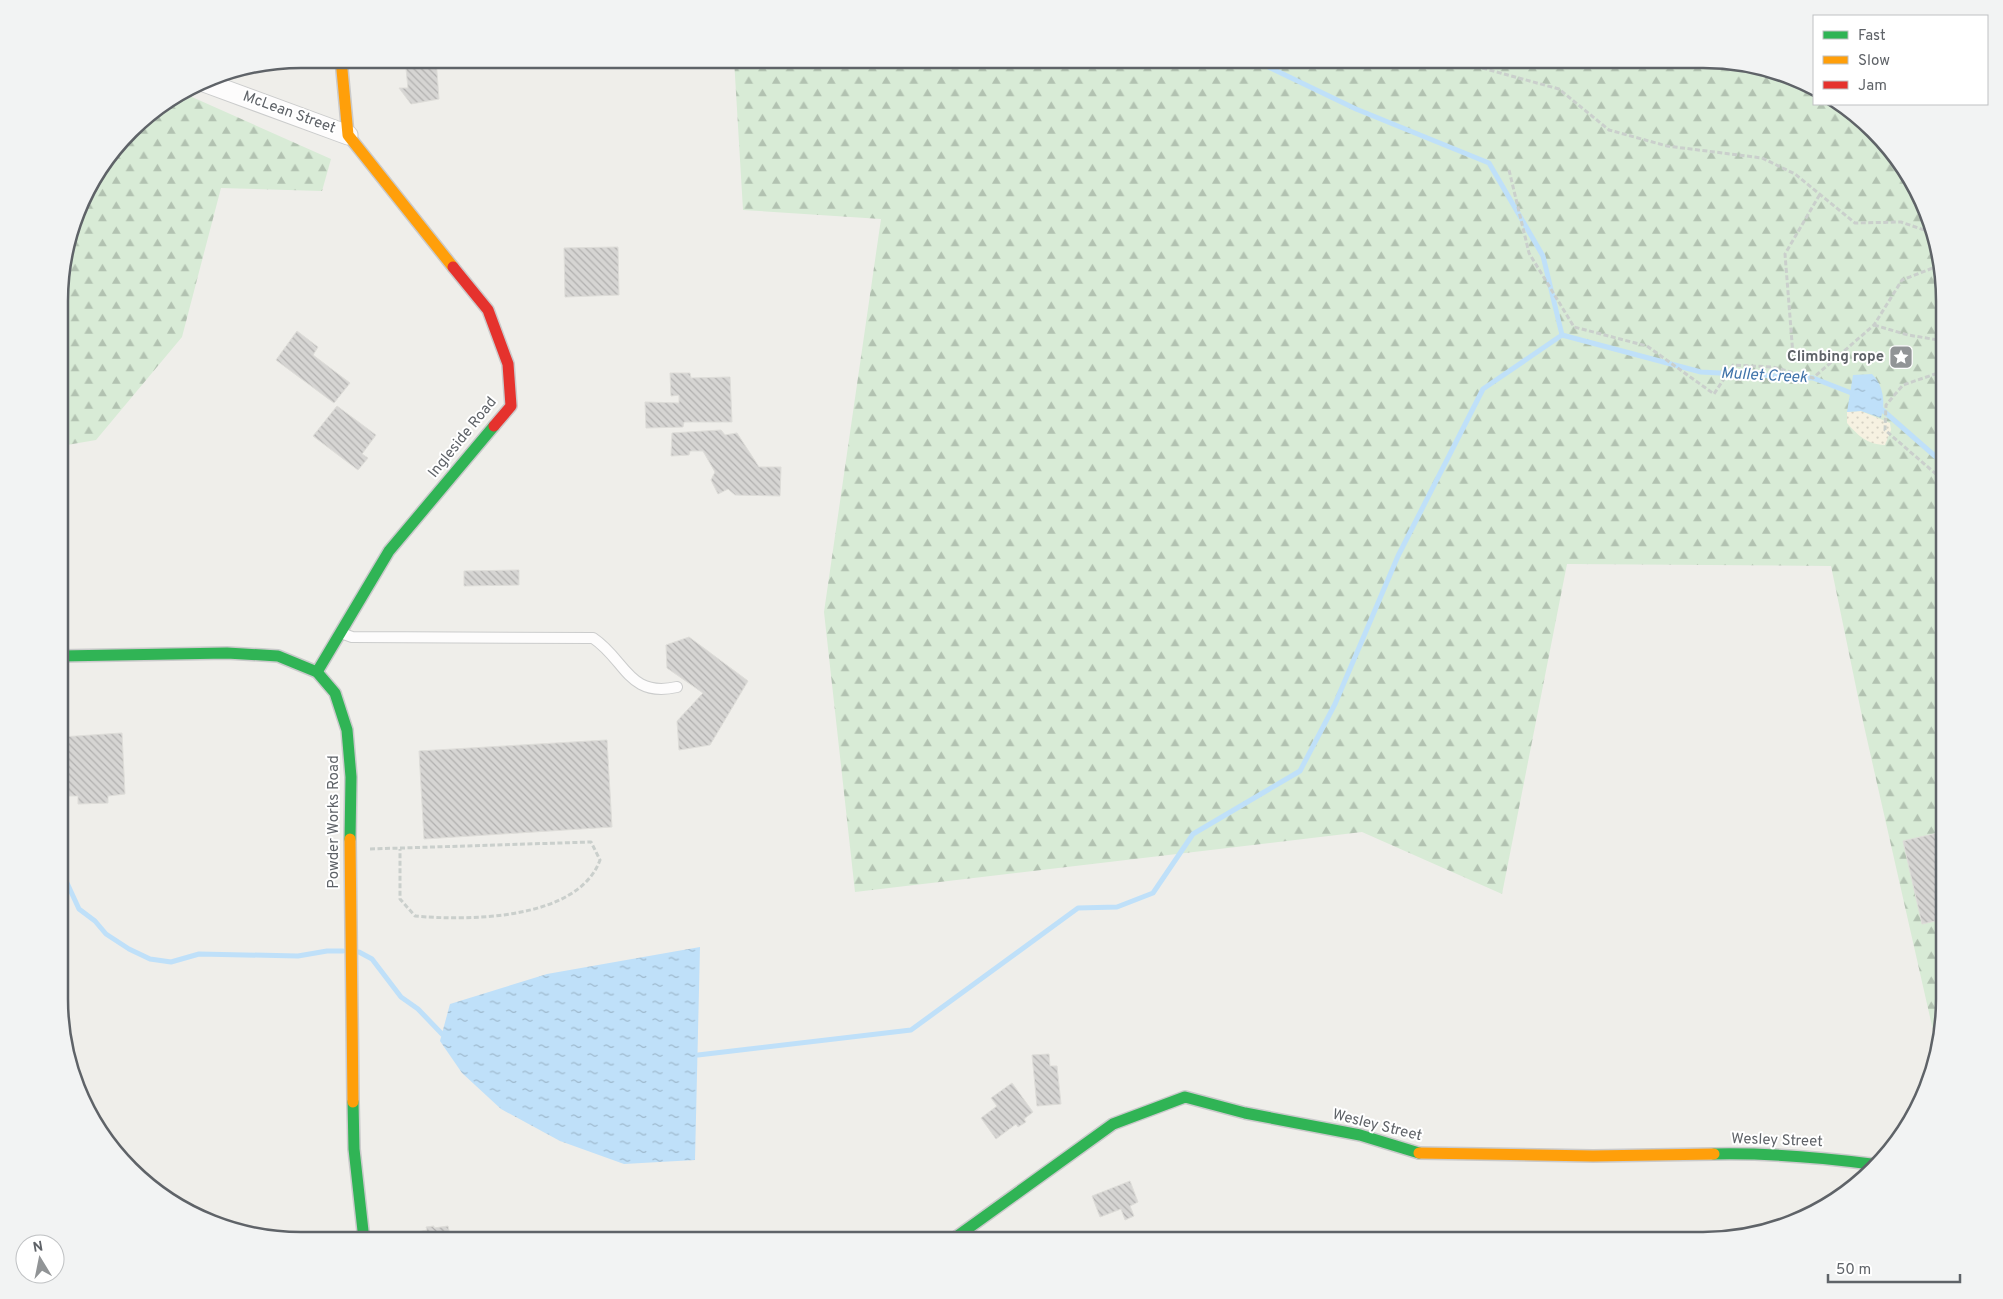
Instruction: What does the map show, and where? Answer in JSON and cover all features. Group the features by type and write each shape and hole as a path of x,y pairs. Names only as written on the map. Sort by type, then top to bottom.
{"street":[{"path":"341,68 348,135"},
{"name":"McLean Street","path":"211,85 348,135"},
{"name":"Ingleside Road","path":"317,672 389,551 511,406 508,364 488,310 348,135"},
{"name":"Powder Works Road","path":"68,656 227,653 278,656 317,672 335,693 347,730 351,777 350,849 354,1149 363,1232"},
{"name":"Wesley Street","path":"963,1232 1113,1124 1184,1097 1195,1098 1245,1113 1360,1135 1422,1154 1593,1156 1757,1153 1821,1156 1867,1163"}],"lane":[{"path":"340,633 352,637 593,638 615,657 629,678 638,684 663,690 677,687"}],"path":[{"path":"1482,68 1559,89 1609,130 1667,146 1762,158 1795,174 1855,223 1901,222 1925,230"},
{"path":"1509,170 1529,253 1574,327 1647,346 1714,394 1733,365 1773,367 1813,378 1874,325 1902,280 1934,268"},
{"path":"1792,355 1784,254 1820,194"},
{"path":"1874,325 1908,335 1936,340"},
{"path":"1936,374 1903,385 1886,405 1885,430 1936,474"},
{"path":"350,849 591,842 600,860 590,880 570,896 542,906 506,914 474,919 450,919 415,916 400,899 400,849"}],"green space":[{"path":"735,68 1718,68 1763,75 1778,80 1813,96 1813,105 1829,105 1832,107 1856,125 1878,147 1896,171 1918,211 1928,240 1934,270 1936,300 1936,999 1933,1032 1864,726 1831,566 1567,564 1502,894 1362,832 855,892 824,612 881,219 743,210"},
{"path":"190,96 331,159 322,191 221,188 182,337 96,440 68,445 69,270 75,240 85,211 107,171 125,147 147,125"}],"sand":[{"path":"1861,411 1890,423 1891,430 1885,445 1868,441 1855,432 1847,423 1847,412"}],"water":[{"path":"1872,374 1881,388 1883,406 1881,418 1861,411 1847,412 1853,375"},
{"path":"700,947 695,1160 624,1164 560,1141 501,1109 462,1073 440,1041 450,1004 547,974"}],"building":[{"path":"406,68 437,68 439,99 411,104 399,88 408,88"},
{"path":"618,247 619,295 565,297 564,248"},
{"path":"297,331 318,347 313,355 350,383 334,403 276,360"},
{"path":"670,373 690,373 691,378 730,377 732,422 684,422 683,427 646,428 645,402 679,403 679,395 671,396"},
{"path":"337,406 376,435 362,454 368,458 358,470 313,436"},
{"path":"721,430 725,435 737,433 759,467 781,467 780,496 735,495 728,489 718,494 711,480 715,472 703,451 690,451 689,455 671,456 672,433"},
{"path":"519,570 519,585 464,586 464,571"},
{"path":"689,637 748,681 710,745 679,750 677,721 703,693 667,668 666,645"},
{"path":"122,733 125,794 108,796 108,803 78,804 78,796 68,796 68,737"},
{"path":"607,740 612,827 424,839 419,751"},
{"path":"1936,833 1936,921 1922,924 1903,841"},
{"path":"1049,1054 1050,1066 1057,1066 1061,1104 1037,1106 1032,1055"},
{"path":"1012,1083 1033,1112 1024,1119 1026,1122 1018,1127 1016,1124 996,1139 981,1118 997,1106 991,1098"},
{"path":"1130,1181 1138,1202 1130,1206 1134,1216 1125,1220 1121,1209 1100,1217 1092,1196"},
{"path":"448,1226 449,1232 417,1232 427,1230 426,1227"}],"waterway":[{"path":"1271,68 1356,109 1489,163 1543,256 1562,335"},
{"name":"Mullet Creek","path":"1562,335 1701,372 1813,378 1854,394"},
{"path":"698,1055 911,1030 1078,908 1117,907 1153,893 1193,834 1300,771 1335,704 1398,556 1483,389 1562,335"},
{"name":"Mullet Creek","path":"1879,407 1936,457"},
{"path":"68,885 79,909 95,921 106,934 129,949 150,959 171,962 199,954 298,956 327,951 343,951"},
{"path":"359,952 372,959 401,997 418,1009 442,1034"}],"traffic: fast":[{"path":"317,672 389,551 494,426"},
{"path":"68,656 227,653 278,656 317,672 335,693 347,730 351,777 350,839"},
{"path":"963,1232 1113,1124 1185,1097 1245,1113 1360,1135 1419,1153"},
{"path":"353,1102 354,1149 363,1232"},
{"path":"1714,1154 1792,1156 1867,1163"}],"traffic: slow":[{"path":"342,68 348,135 453,267"},
{"path":"350,839 353,1102"},
{"path":"1419,1153 1593,1156 1714,1154"}],"traffic: jam":[{"path":"453,267 488,310 508,364 511,406 494,426"}],"place":[{"name":"Climbing rope","path":"1901,357"}]}
